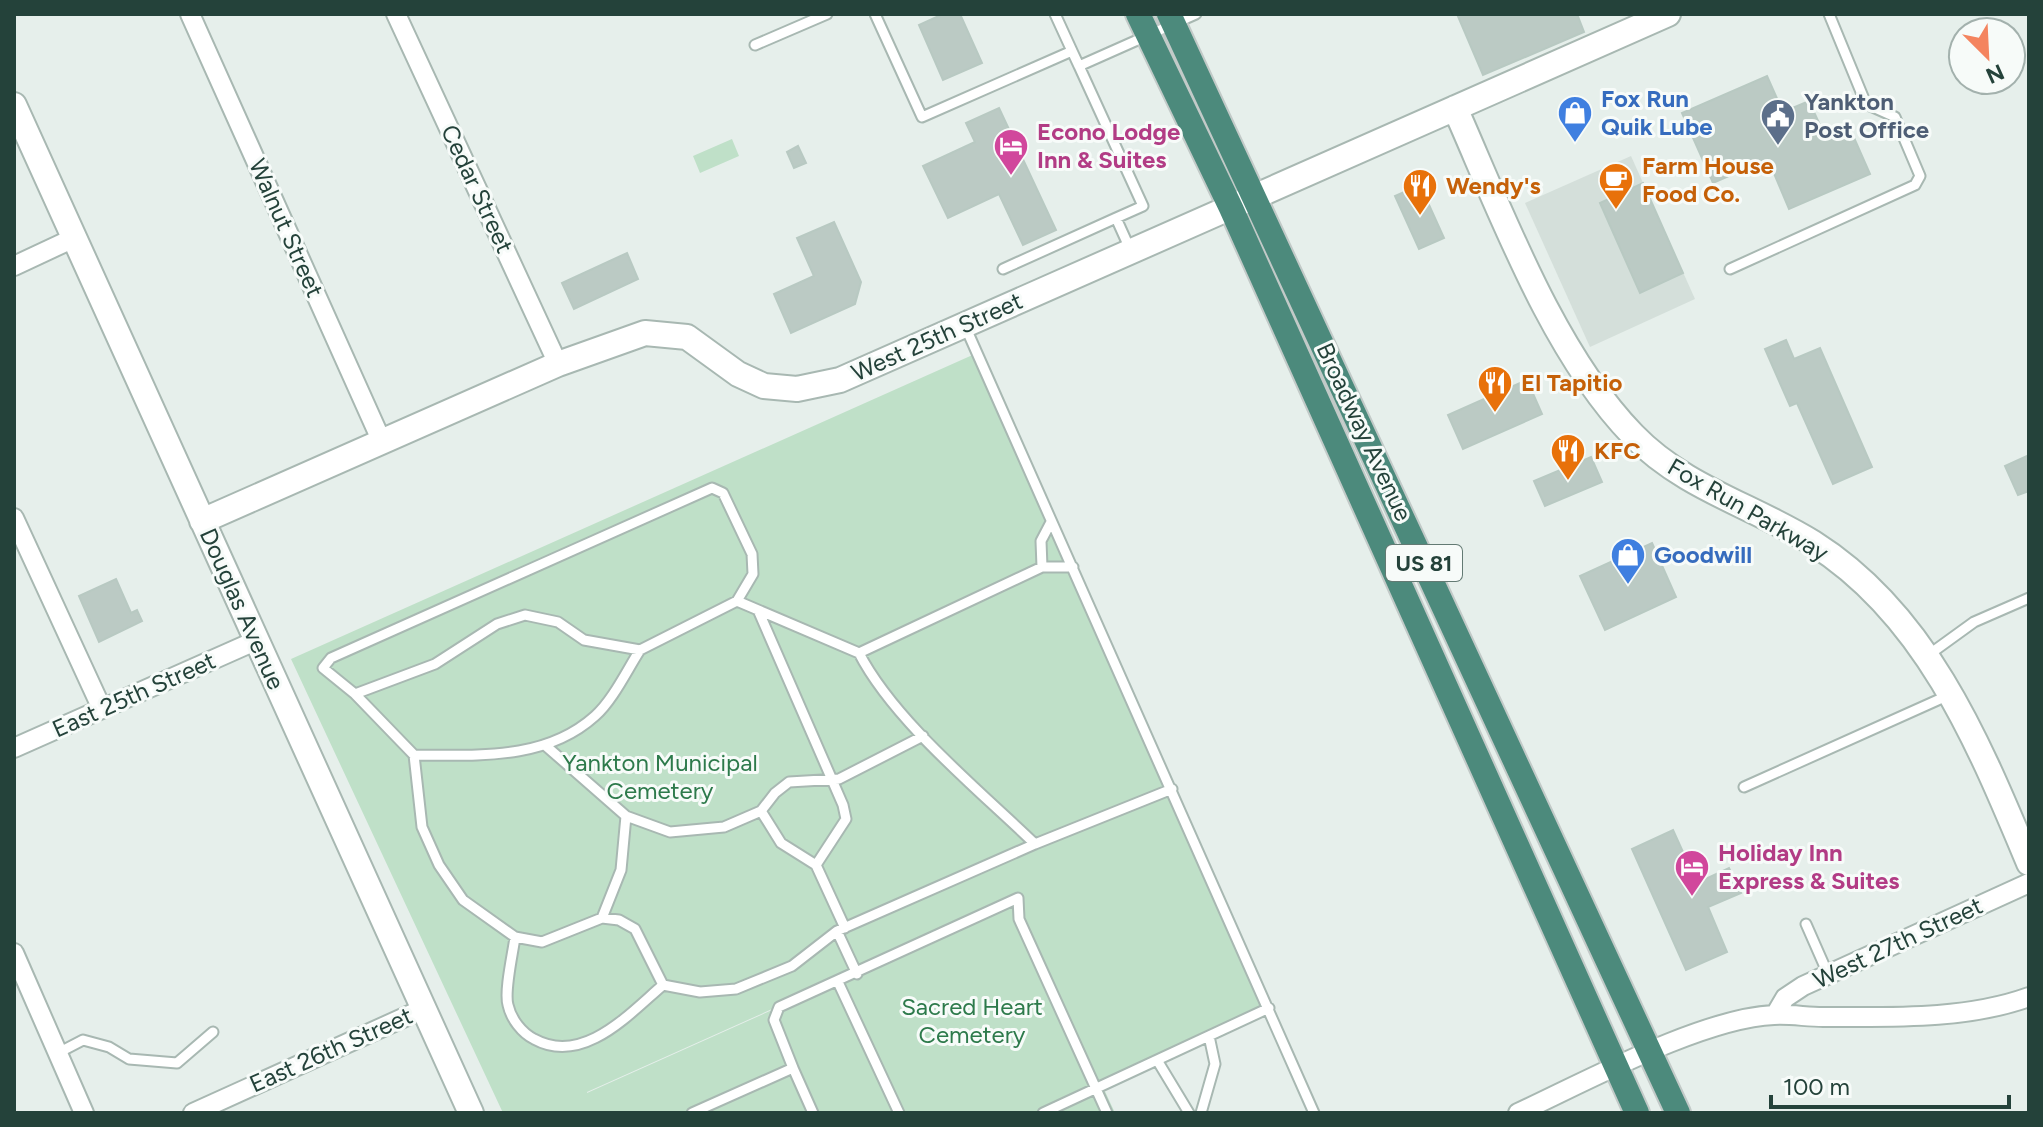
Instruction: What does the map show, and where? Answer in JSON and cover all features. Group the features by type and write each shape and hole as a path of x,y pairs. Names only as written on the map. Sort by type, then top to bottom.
{"highway":[{"name":"Broadway Avenue","path":"1179,17 1255,197 1678,1113"},
{"name":"Broadway Avenue","path":"1143,25 1231,208 1637,1113"}],"street":[{"name":"Walnut Street","path":"190,14 382,442"},
{"name":"Cedar Street","path":"396,14 558,364"},
{"name":"West 25th Street","path":"202,521 558,364 645,333 680,335 702,345 738,374 764,386 797,389 840,380 1668,14"},
{"name":"Douglas Avenue","path":"14,105 471,1113"},
{"name":"Fox Run Parkway","path":"1455,108 1544,303 1588,380 1622,424 1669,467 1697,486 1795,532 1831,555 1866,584 1927,656 1951,694 1980,751 2029,863"},
{"path":"14,266 74,238"},
{"path":"14,518 102,709"},
{"name":"East 25th Street","path":"14,748 255,641"},
{"name":"West 27th Street","path":"1775,1015 1785,998 1828,974 2029,883"},
{"path":"14,953 84,1113"},
{"name":"West 27th Street","path":"1518,1113 1651,1052 1735,1020 1775,1015 1935,1014 1975,1010 2029,997"},
{"name":"East 26th Street","path":"193,1113 425,1008"}],"lane":[{"path":"755,45 827,14"},
{"path":"875,14 922,117 1072,51"},
{"path":"1003,269 1143,206 1055,14"},
{"path":"1730,269 1915,185 1920,176 1895,117 1866,104 1829,14"},
{"path":"1079,66 1143,25 1179,17"},
{"path":"1116,218 1131,252"},
{"path":"965,325 1314,1113"},
{"path":"414,755 506,754 546,746 596,715 640,650 737,601 753,574 752,554 723,493 712,488 331,658 323,668 355,694 414,755 422,827 439,865 463,900 515,937 542,942 602,918 619,920 635,929 663,985"},
{"path":"1042,567 1041,541 1051,522"},
{"path":"859,653 1042,567 1073,567"},
{"path":"1927,656 1974,622 2029,598"},
{"path":"737,601 859,653 866,668 923,736 1035,844"},
{"path":"758,610 846,819 816,865"},
{"path":"355,694 435,664 497,624 525,615 558,622 584,640 640,650"},
{"path":"1744,787 1951,694"},
{"path":"546,746 626,816 670,832 698,832 724,827 761,811 775,793 789,782 839,779 923,736"},
{"path":"663,985 700,992 736,989 792,966 841,930 1035,844 1172,789"},
{"path":"761,811 781,843 816,865 857,974"},
{"path":"602,918 621,870 626,816"},
{"path":"813,1113 774,1020 779,1007 1018,898 1019,919 1107,1113"},
{"path":"1806,924 1828,974"},
{"path":"515,937 507,1004 523,1033 543,1044 581,1045 614,1027 663,985"},
{"path":"838,982 899,1113"},
{"path":"1043,1113 1269,1008"},
{"path":"58,1053 83,1040 109,1047 129,1059 177,1063 213,1032"},
{"path":"1201,1113 1215,1064 1209,1036"},
{"path":"1157,1060 1189,1113"},
{"path":"692,1113 793,1068"}],"shaded area":[{"path":"1631,156 1695,299 1590,347 1525,203"}],"green space":[{"path":"732,139 739,156 700,173 693,156"},
{"name":"Yankton Municipal Cemetery","path":"977,353 1269,1008 1103,1087 1115,1113 503,1113 291,659","holes":["808,993 808,994 587,1093"]}],"building":[{"path":"943,14 960,14 982,63 943,80 919,25"},
{"path":"1457,14 1577,14 1584,32 1483,75"},
{"name":"Yankton Post Office","path":"1767,76 1783,112 1809,101 1824,134 1848,124 1870,174 1789,209 1768,159 1713,183 1682,113"},
{"path":"999,108 1056,230 1023,245 999,194 948,218 923,166 975,142 966,123"},
{"path":"798,146 806,163 794,168 787,152"},
{"path":"1643,183 1683,273 1640,293 1600,203"},
{"name":"Wendy's","path":"1420,185 1444,238 1419,249 1395,196"},
{"path":"834,222 861,282 855,304 791,333 774,294 814,276 797,238"},
{"path":"627,253 638,279 574,309 562,283"},
{"path":"1786,340 1794,359 1820,348 1872,467 1833,484 1797,403 1790,406 1765,349"},
{"name":"El Tapitio","path":"1527,380 1542,414 1463,449 1448,415"},
{"path":"2029,455 2029,491 2018,495 2005,466"},
{"name":"KFC","path":"1591,457 1602,482 1545,506 1534,481"},
{"name":"Goodwill","path":"1652,543 1676,597 1605,630 1580,576"},
{"path":"116,579 131,613 137,610 142,621 99,642 79,596"},
{"name":"Holiday Inn Express & Suites","path":"1673,830 1697,883 1729,868 1741,893 1708,907 1727,952 1686,970 1632,849"}],"place":[{"name":"Fox Run Quik Lube","path":"1575,144"},
{"name":"Yankton Post Office","path":"1778,147"},
{"name":"Econo Lodge Inn & Suites","path":"1011,177"},
{"name":"Farm House Food Co.","path":"1616,211"},
{"name":"Wendy's","path":"1420,217"},
{"name":"El Tapitio","path":"1495,414"},
{"name":"KFC","path":"1568,482"},
{"name":"Goodwill","path":"1628,586"},
{"name":"Holiday Inn Express & Suites","path":"1692,898"}],"park label":[{"name":"Sacred Heart Cemetery","path":"972,1021"}]}
